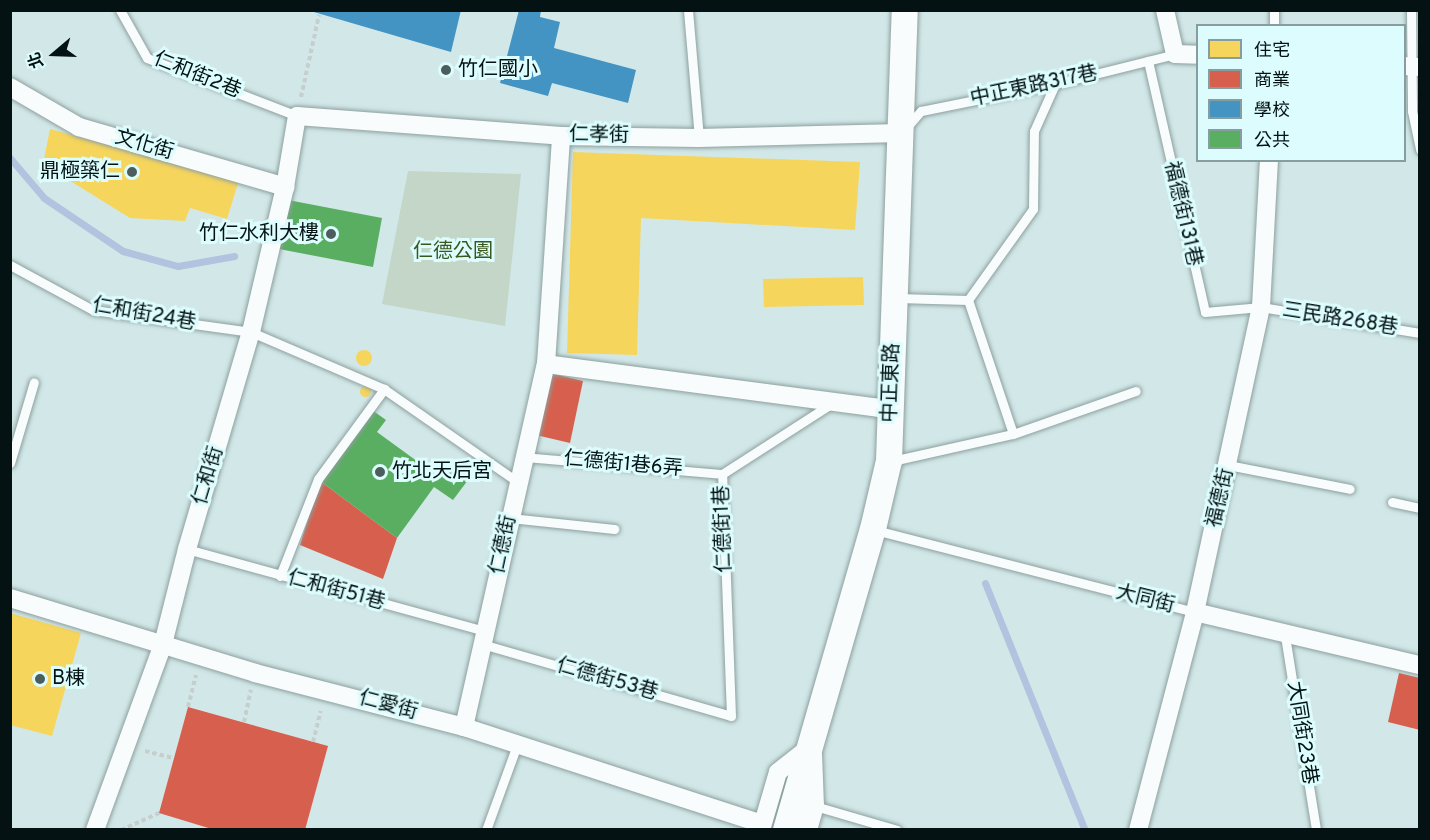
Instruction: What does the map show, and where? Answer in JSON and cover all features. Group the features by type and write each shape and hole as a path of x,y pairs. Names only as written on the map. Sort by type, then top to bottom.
{"main road":[{"name":"中正東路","path":"812,744 873,529 889,461 905,10"},
{"path":"770,828 812,744"}],"street":[{"path":"1165,10 1175,54 1196,55"},
{"name":"文化街","path":"10,87 79,127 285,187"},
{"name":"仁孝街","path":"297,116 561,136 699,138 901,133"},
{"name":"仁和街","path":"95,830 163,644 187,549 251,332 285,187 297,116"},
{"name":"仁德街","path":"464,727 546,364 561,136"},
{"name":"福德街","path":"1138,830 1195,612 1261,307 1269,162"},
{"path":"546,364 890,409"},
{"name":"仁愛街","path":"10,598 255,673 464,727 770,828"},
{"name":"大同街","path":"1195,612 1286,636 1419,665"},
{"name":"中正東路","path":"808,830 816,806 812,744"}],"lane":[{"name":"仁和街2巷","path":"120,10 147,58 297,116"},
{"path":"688,10 699,138"},
{"path":"1411,10 1412,111 1419,150"},
{"name":"中正東路317巷","path":"901,133 921,111 1055,84 1175,54"},
{"name":"福德街131巷","path":"1148,61 1204,312 1261,307"},
{"path":"968,300 1033,209 1035,131 1055,84"},
{"name":"仁和街24巷","path":"10,265 93,310 251,332 384,388 518,482"},
{"path":"895,297 968,300"},
{"path":"968,300 1013,434"},
{"name":"三民路268巷","path":"1261,307 1419,333"},
{"path":"10,463 34,382"},
{"path":"280,576 318,479 384,388"},
{"path":"889,461 1013,434 1136,391"},
{"name":"仁德街1巷","path":"731,716 722,474 834,402"},
{"name":"仁德街1巷6弄","path":"524,457 722,474"},
{"path":"1228,465 1350,489"},
{"path":"1392,502 1419,508"},
{"path":"510,518 614,529"},
{"name":"大同街","path":"873,529 1195,612"},
{"name":"仁和街51巷","path":"187,549 484,638"},
{"name":"大同街23巷","path":"1286,636 1316,830"},
{"name":"仁德街53巷","path":"484,638 731,716"},
{"path":"486,830 518,745"},
{"path":"816,806 897,830"}],"path":[{"path":"297,116 319,15"},
{"path":"188,707 200,657"},
{"path":"244,722 255,673"},
{"path":"313,742 327,690"},
{"path":"126,745 173,758"},
{"path":"121,830 159,813"}],"green space":[{"name":"仁德公園","path":"408,171 521,174 505,326 382,304"}],"building: 住宅":[{"name":"鼎極築仁","path":"50,129 239,180 227,219 190,208 185,221 130,218 43,164"},
{"path":"573,152 860,162 855,230 641,218 637,355 567,353"},
{"path":"863,277 864,305 764,307 763,279"},
{"path":"364,350 370,352 372,358 370,364 364,366 358,364 356,358 358,352"},
{"path":"365,385 371,391 365,397 359,391"},
{"name":"B棟","path":"10,613 81,633 52,736 10,725"}],"building: 商業":[{"path":"550,373 583,381 570,443 536,435"},
{"path":"320,481 397,538 383,579 300,545"},
{"path":"1399,673 1420,678 1420,730 1388,722"},
{"path":"188,707 328,746 305,830 215,830 159,813"}],"building: 學校":[{"path":"307,10 461,10 451,52"},
{"path":"519,10 541,10 540,17 560,22 554,48 636,70 628,103 552,83 548,96 500,83"}],"building: 公共":[{"name":"竹仁水利大樓","path":"288,200 382,218 373,267 279,249"},
{"name":"竹北天后宮","path":"372,410 386,420 377,432 436,475 444,463 468,480 453,500 434,487 397,538 320,481"}],"waterway":[{"path":"10,158 44,198 123,251 178,266 234,256"},
{"path":"985,583 1085,830"}],"place":[{"name":"竹仁國小","path":"446,70"},
{"name":"鼎極築仁","path":"132,172"},
{"name":"竹仁水利大樓","path":"331,234"},
{"name":"竹北天后宮","path":"380,472"},
{"name":"B棟","path":"40,679"}]}
